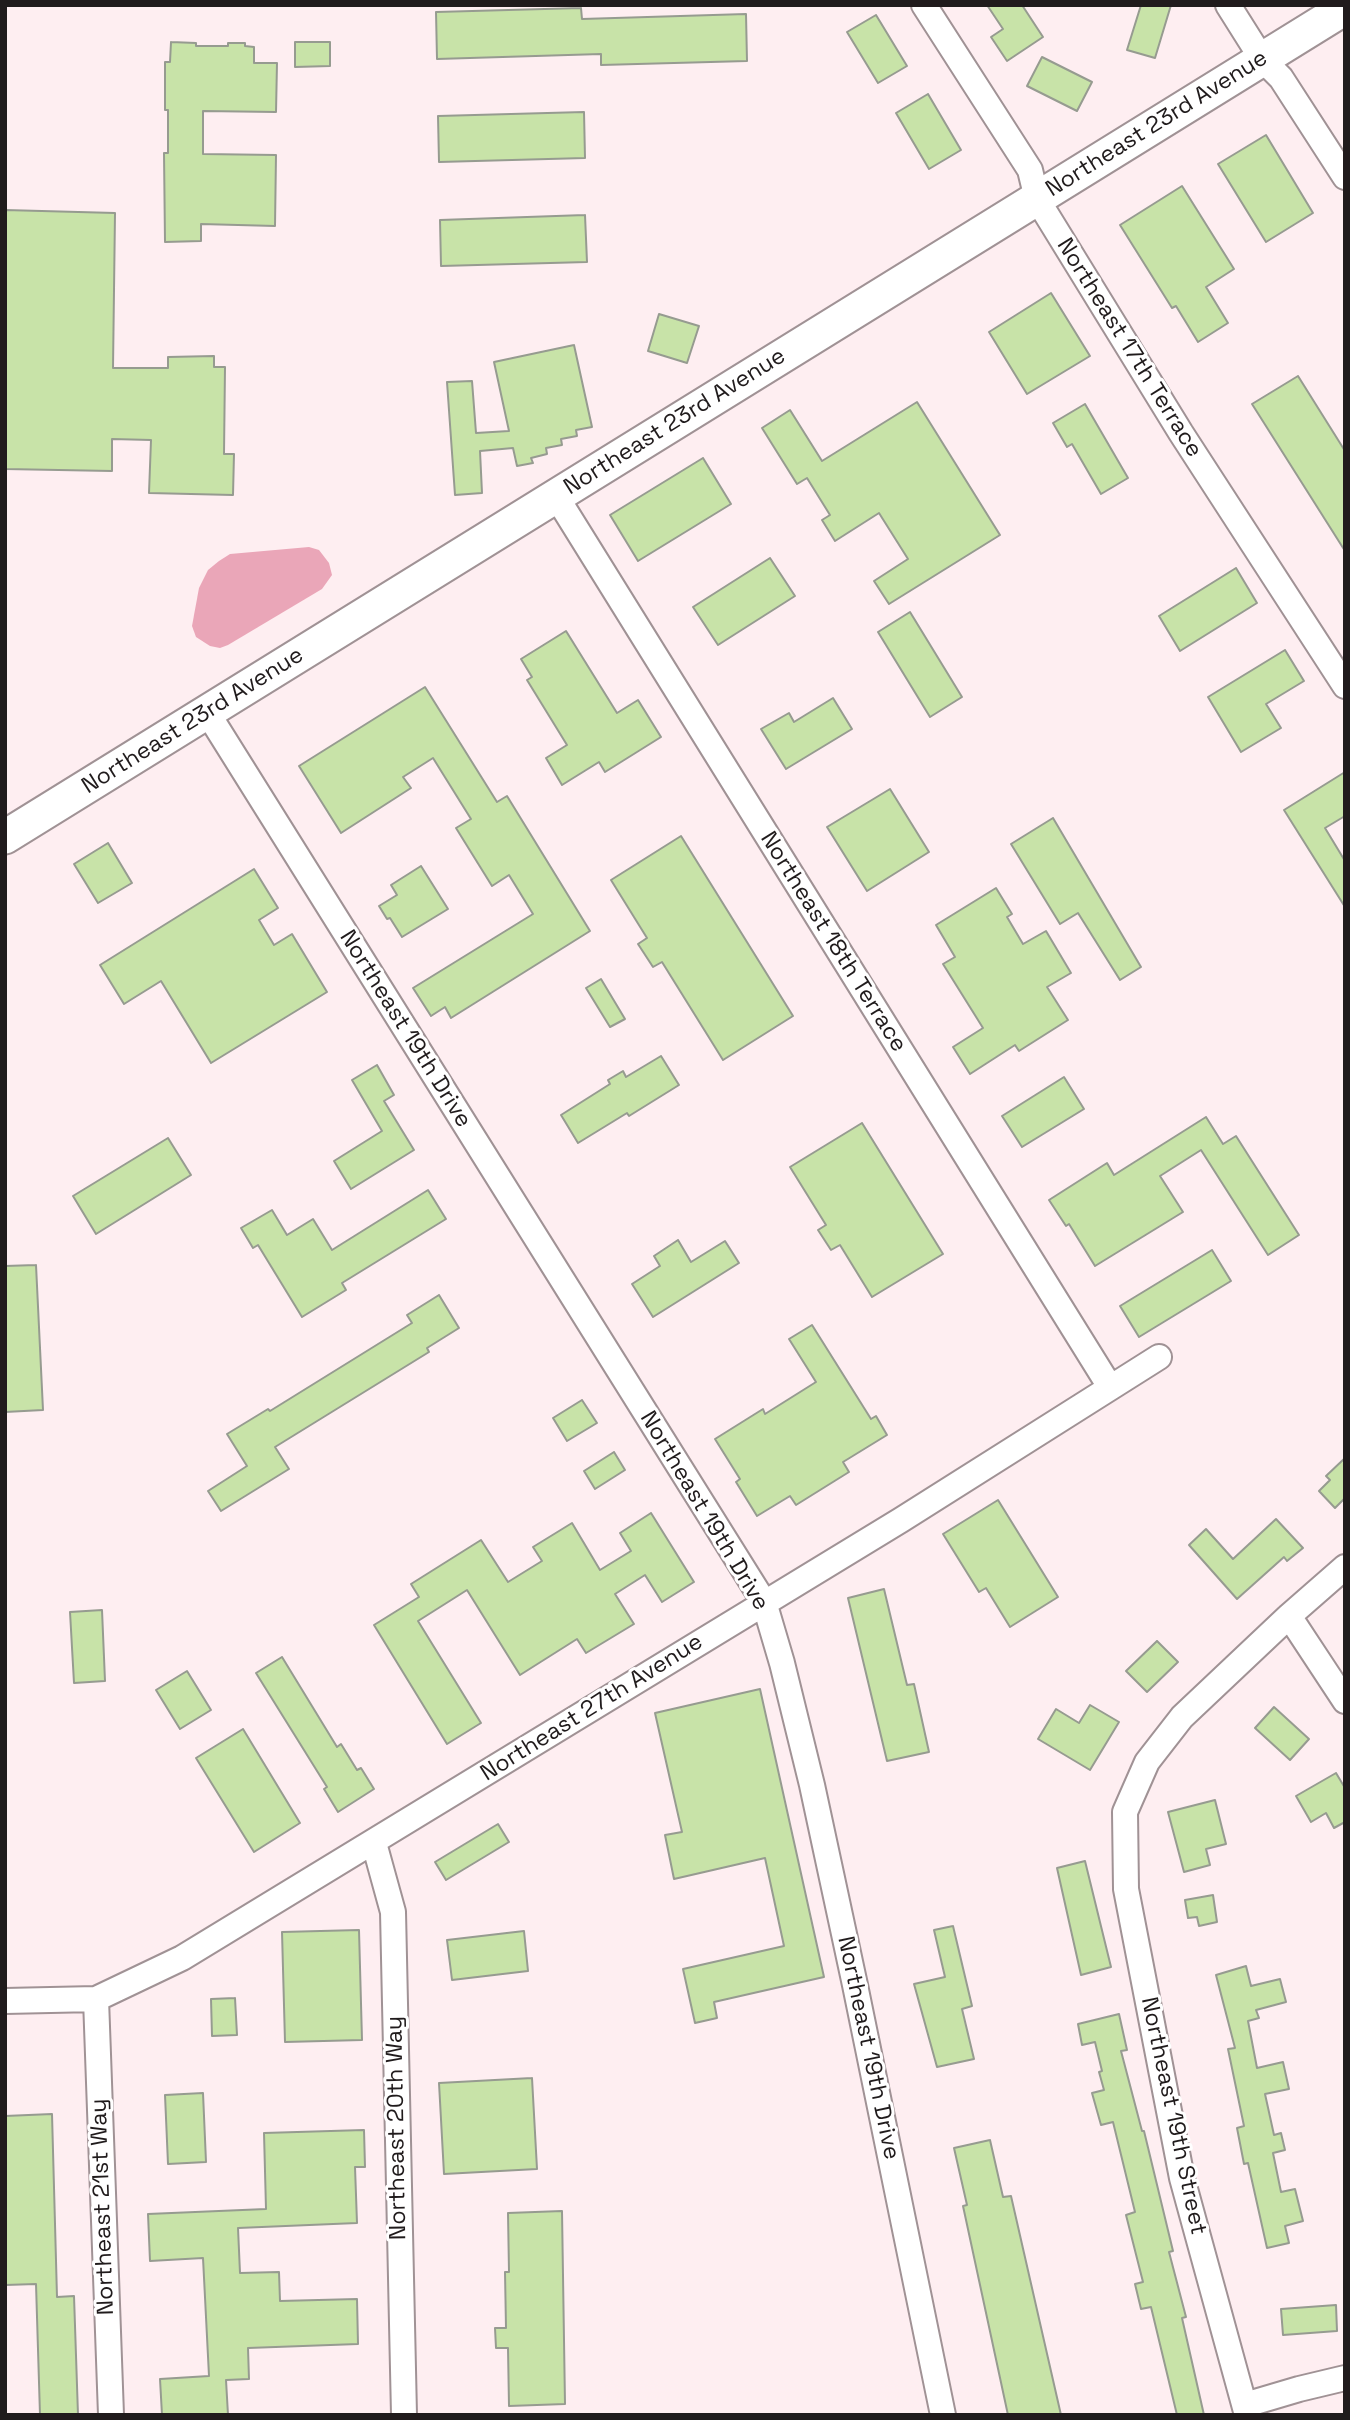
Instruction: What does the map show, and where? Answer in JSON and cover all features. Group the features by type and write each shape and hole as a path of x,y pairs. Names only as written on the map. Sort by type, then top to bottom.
{"main road":[{"name":"Northeast 23rd Avenue","path":"5,837 1345,8"}],"street":[{"name":"Northeast 17th Terrace","path":"924,5 1030,170 1037,199 1191,448 1345,685"},
{"path":"1228,5 1262,59 1281,78 1345,177"},
{"name":"Northeast 18th Terrace","path":"556,496 1110,1387"},
{"name":"Northeast 19th Drive","path":"207,712 764,1602 812,1785 943,2415"},
{"name":"Northeast 27th Avenue","path":"5,2001 96,1999 182,1958 901,1520 1159,1357"},
{"path":"1345,1567 1289,1616 1345,1701"},
{"name":"Northeast 19th Street","path":"1246,2410 1182,2178 1126,1889 1125,1812 1147,1762 1182,1717 1289,1616"},
{"name":"Northeast 20th Way","path":"373,1843 393,1912 404,2415"},
{"name":"Northeast 21st Way","path":"96,1999 110,2415"},
{"path":"1246,2410 1299,2389 1345,2378"}],"shaded area":[{"path":"309,547 319,550 329,563 332,575 322,589 228,645 220,648 210,646 196,637 192,626 199,588 208,570 219,561 230,554"}],"building":[{"path":"987,5 1022,5 1043,37 1007,61 991,37 1003,29"},
{"path":"1141,5 1171,5 1155,58 1127,50"},
{"path":"581,8 582,19 746,14 747,61 601,65 601,54 437,59 436,12"},
{"path":"876,15 907,66 878,83 847,32"},
{"path":"171,42 196,43 196,46 245,43 245,46 254,47 254,63 277,63 276,112 203,111 203,154 276,155 275,226 201,224 201,241 165,242 164,153 168,153 168,110 165,110 165,62 170,62"},
{"path":"295,42 330,42 330,66 295,67"},
{"path":"1042,57 1092,82 1077,111 1027,86"},
{"path":"928,94 961,150 929,169 896,113"},
{"path":"584,112 585,158 439,162 438,116"},
{"path":"1266,135 1313,213 1266,242 1218,164"},
{"path":"1182,186 1234,269 1206,287 1228,323 1198,342 1176,306 1172,308 1120,225"},
{"path":"5,210 115,213 113,368 168,368 168,357 214,356 214,367 225,367 224,454 234,454 233,495 149,493 151,440 112,439 112,471 5,469"},
{"path":"585,215 587,262 441,266 440,220"},
{"path":"1051,293 1090,356 1027,394 989,332"},
{"path":"659,314 699,326 687,363 648,351"},
{"path":"574,345 592,427 576,430 577,436 561,439 562,445 546,448 547,454 531,458 533,463 517,466 513,448 480,451 482,493 455,495 447,382 472,381 476,433 509,431 494,362"},
{"path":"1298,376 1345,451 1345,551 1252,404"},
{"path":"917,402 1000,535 889,604 874,581 908,559 879,513 835,541 822,520 830,515 807,478 797,484 762,428 790,410 822,461"},
{"path":"1085,404 1128,478 1101,494 1072,444 1067,447 1053,423"},
{"path":"703,458 731,504 638,561 610,515"},
{"path":"770,558 795,596 718,645 693,607"},
{"path":"1236,568 1257,603 1180,651 1159,616"},
{"path":"910,612 962,697 930,717 878,632"},
{"path":"566,631 617,713 638,700 661,737 605,772 599,762 562,785 546,758 567,745 527,680 532,677 521,659"},
{"path":"1285,650 1304,681 1266,704 1281,728 1241,752 1208,697"},
{"path":"425,687 497,802 507,796 590,931 451,1018 445,1007 431,1016 413,988 533,914 509,875 492,886 456,828 471,819 433,758 403,777 411,788 341,833 299,766"},
{"path":"833,698 852,729 786,769 761,729 789,713 794,722"},
{"path":"1345,772 1345,816 1325,828 1345,861 1345,907 1284,810"},
{"path":"890,789 929,852 867,891 827,827"},
{"path":"1053,818 1141,967 1120,980 1078,913 1060,924 1011,844"},
{"path":"681,836 793,1016 723,1060 662,962 653,967 638,944 647,938 611,880"},
{"path":"108,843 132,883 98,903 74,864"},
{"path":"421,866 448,909 402,937 379,906 397,895 391,885"},
{"path":"254,869 278,908 259,920 274,945 292,934 327,992 211,1063 161,981 124,1004 100,965"},
{"path":"996,888 1012,914 1007,917 1023,944 1046,931 1071,973 1047,987 1068,1020 1019,1051 1015,1045 970,1074 953,1047 983,1028 943,964 955,957 936,925"},
{"path":"601,979 625,1019 610,1027 586,988"},
{"path":"661,1056 679,1085 578,1143 561,1115 610,1084 608,1080 623,1071 626,1077"},
{"path":"377,1065 394,1095 384,1101 414,1150 351,1189 334,1161 382,1131 352,1080"},
{"path":"1064,1077 1084,1109 1022,1147 1002,1116"},
{"path":"1206,1117 1223,1144 1236,1136 1299,1235 1268,1255 1201,1150 1160,1176 1183,1212 1095,1266 1069,1224 1066,1226 1049,1200 1107,1163 1114,1175"},
{"path":"862,1123 943,1254 872,1297 840,1245 831,1250 818,1230 826,1225 790,1167"},
{"path":"168,1138 191,1175 96,1234 73,1196"},
{"path":"428,1190 446,1219 342,1283 346,1290 302,1317 258,1245 253,1248 241,1228 272,1210 287,1235 313,1219 332,1250"},
{"path":"678,1240 691,1262 725,1241 739,1263 653,1317 632,1284 660,1266 654,1256"},
{"path":"1212,1250 1231,1281 1139,1337 1120,1306"},
{"path":"36,1265 43,1410 5,1412 5,1266"},
{"path":"439,1295 459,1328 427,1348 429,1352 275,1447 289,1469 221,1511 208,1491 247,1466 227,1434 268,1409 270,1411 412,1323 407,1315"},
{"path":"812,1325 871,1419 876,1416 887,1435 843,1462 849,1472 796,1505 790,1496 757,1516 736,1482 740,1479 715,1439 763,1409 765,1414 816,1382 789,1339"},
{"path":"582,1400 597,1423 567,1441 553,1418"},
{"path":"614,1452 625,1470 595,1489 584,1471"},
{"path":"1345,1458 1345,1498 1335,1508 1319,1491 1330,1480 1326,1476"},
{"path":"998,1500 1058,1597 1010,1627 986,1588 979,1592 943,1534"},
{"path":"651,1513 694,1582 662,1602 645,1575 615,1594 634,1624 586,1653 577,1639 520,1675 467,1590 418,1621 481,1723 447,1744 374,1625 419,1597 411,1584 481,1540 508,1582 542,1561 533,1547 572,1523 600,1570 631,1551 620,1533"},
{"path":"1276,1519 1303,1548 1287,1561 1284,1557 1237,1599 1189,1545 1206,1529 1233,1559"},
{"path":"884,1589 907,1685 914,1684 929,1752 887,1761 848,1598"},
{"path":"102,1610 105,1681 74,1683 70,1612"},
{"path":"1157,1641 1178,1662 1147,1692 1126,1671"},
{"path":"282,1657 337,1747 341,1744 357,1770 361,1768 374,1789 338,1812 324,1789 327,1787 256,1673"},
{"path":"187,1671 211,1710 180,1729 156,1690"},
{"path":"760,1689 824,1977 714,2002 717,2018 695,2023 683,1969 784,1946 765,1858 674,1879 665,1835 682,1832 655,1713"},
{"path":"1090,1705 1119,1722 1090,1770 1038,1739 1056,1709 1079,1723"},
{"path":"1274,1707 1309,1739 1290,1760 1255,1728"},
{"path":"243,1729 300,1823 254,1852 196,1758"},
{"path":"1336,1773 1345,1788 1345,1822 1334,1828 1326,1813 1311,1822 1296,1796"},
{"path":"1215,1800 1226,1844 1206,1849 1210,1865 1184,1872 1168,1812"},
{"path":"498,1824 509,1842 446,1880 435,1862"},
{"path":"1085,1861 1111,1967 1081,1975 1057,1868"},
{"path":"1213,1895 1217,1922 1199,1926 1197,1917 1188,1918 1185,1900"},
{"path":"953,1926 972,2006 962,2009 974,2059 937,2067 914,1984 945,1977 934,1930"},
{"path":"359,1930 362,2040 285,2042 282,1932"},
{"path":"524,1931 528,1971 452,1980 447,1940"},
{"path":"1246,1966 1251,1986 1280,1979 1286,2002 1256,2010 1259,2018 1248,2021 1257,2068 1283,2062 1289,2089 1265,2094 1274,2135 1281,2133 1285,2150 1273,2153 1281,2192 1295,2189 1303,2221 1285,2226 1289,2243 1267,2248 1248,2163 1244,2164 1237,2128 1244,2126 1228,2049 1235,2048 1216,1975"},
{"path":"235,1998 237,2035 212,2036 211,1999"},
{"path":"1119,2014 1127,2050 1121,2051 1144,2131 1173,2251 1169,2252 1186,2317 1182,2318 1204,2415 1177,2415 1151,2307 1141,2309 1135,2284 1143,2282 1126,2215 1135,2212 1113,2122 1101,2125 1092,2093 1104,2090 1099,2072 1102,2071 1095,2042 1082,2045 1078,2024"},
{"path":"532,2078 537,2169 444,2174 439,2083"},
{"path":"203,2093 206,2162 168,2164 165,2095"},
{"path":"52,2114 57,2297 74,2296 78,2415 40,2415 36,2284 5,2285 5,2116"},
{"path":"364,2130 365,2167 355,2167 357,2223 238,2228 240,2273 279,2272 280,2301 357,2299 358,2344 248,2348 249,2379 226,2380 228,2415 162,2415 160,2379 209,2376 203,2258 150,2261 148,2214 266,2209 264,2133"},
{"path":"990,2140 1003,2197 1011,2196 1061,2415 1008,2415 963,2206 967,2205 954,2148"},
{"path":"562,2211 565,2404 509,2406 508,2348 496,2348 495,2328 506,2328 508,2213"},
{"path":"1336,2305 1337,2331 1283,2335 1281,2309"}]}
